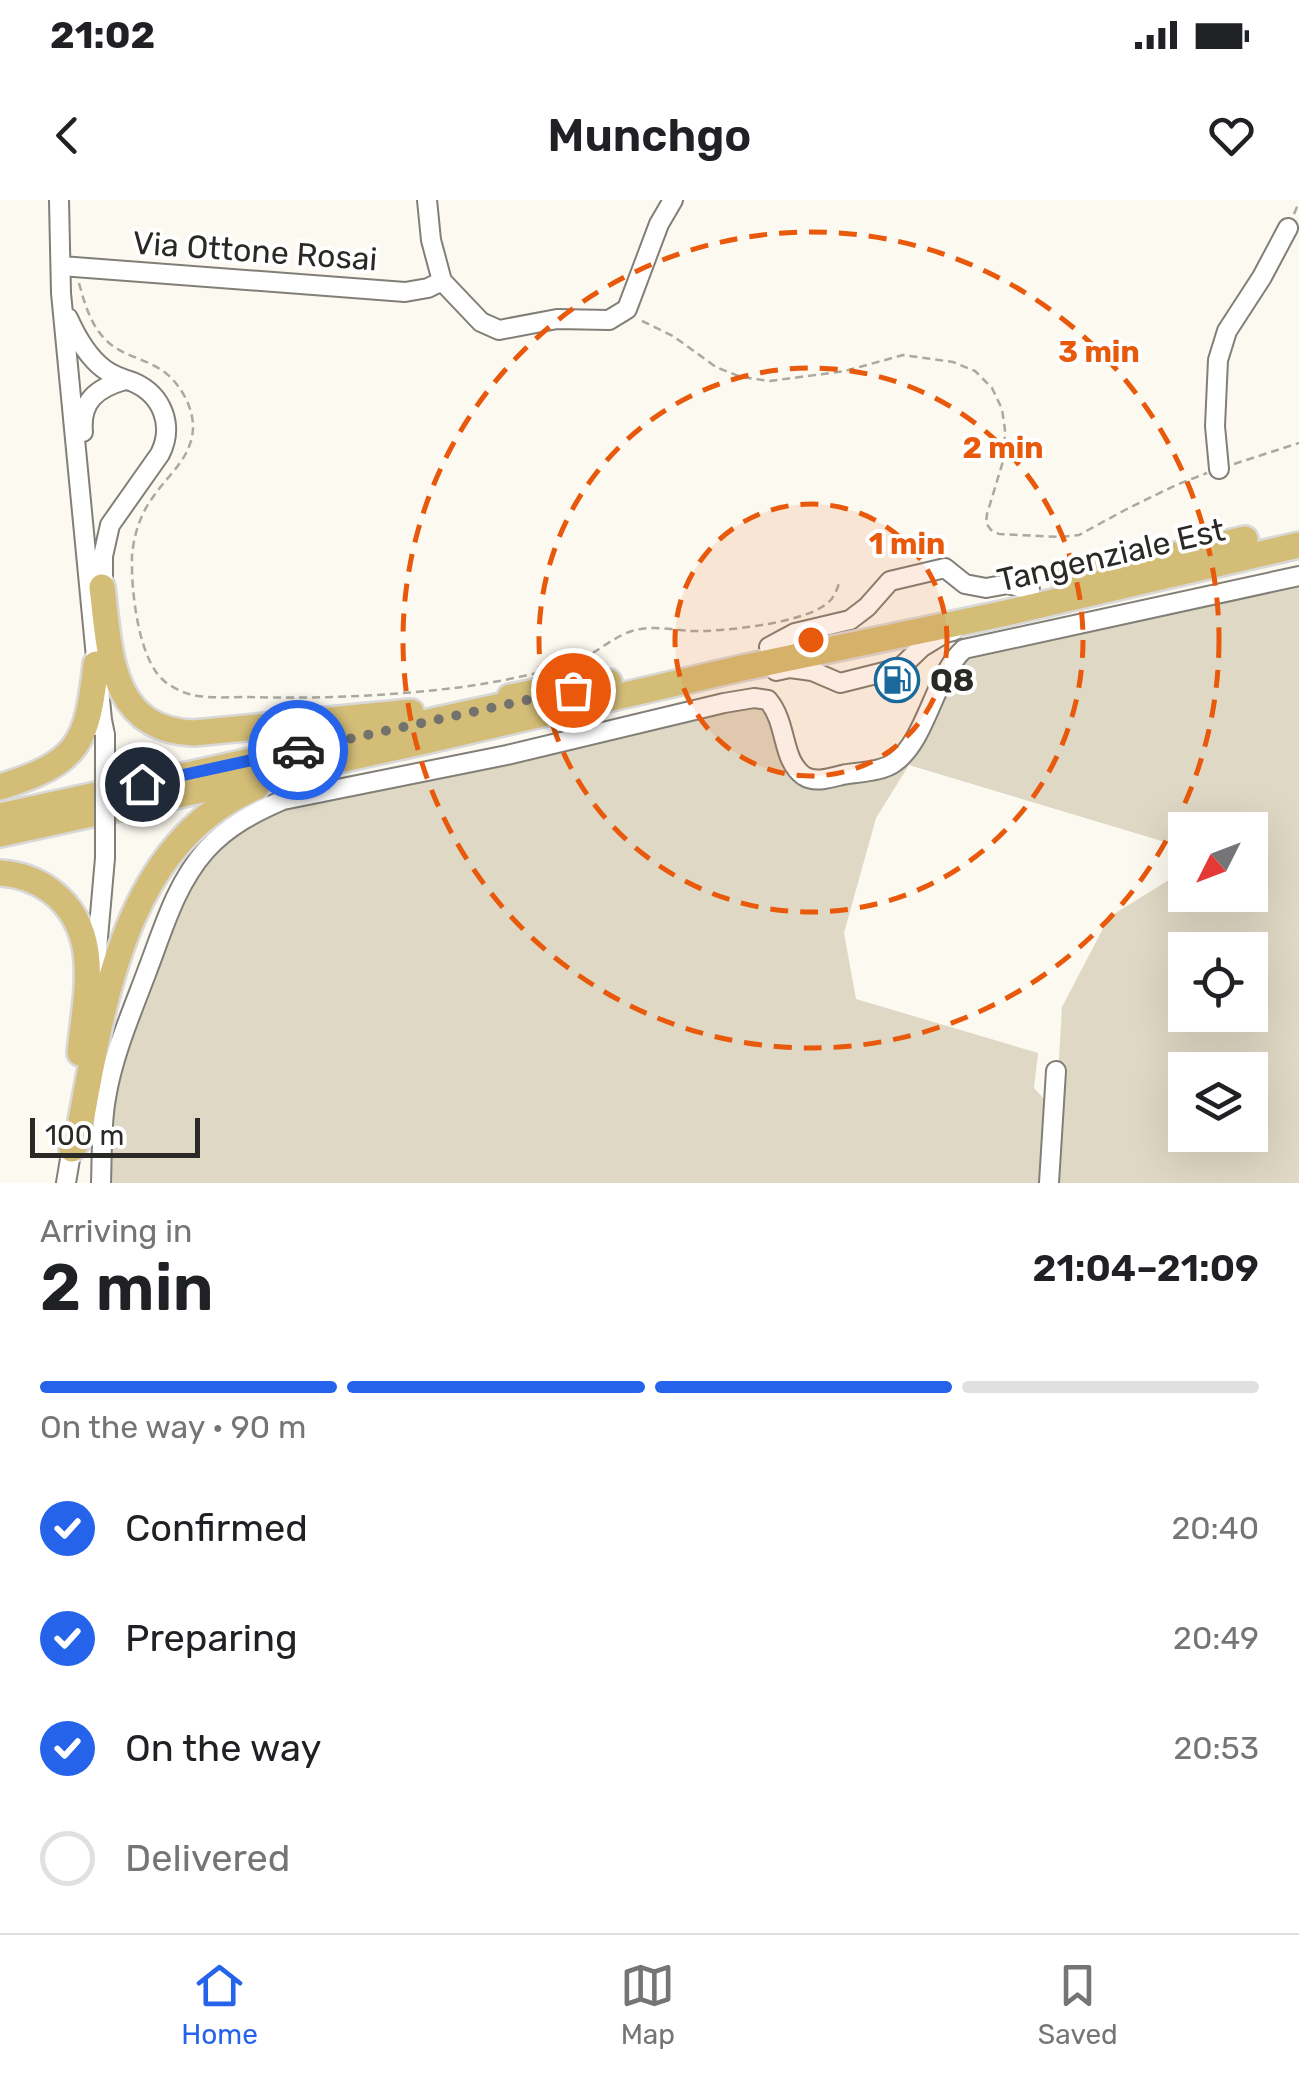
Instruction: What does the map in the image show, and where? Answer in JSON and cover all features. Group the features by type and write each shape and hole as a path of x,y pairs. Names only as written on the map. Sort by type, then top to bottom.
{"highway":[{"name":"Tangenziale Est","path":"0,816 1299,528"},
{"name":"Tangenziale Est","path":"0,834 1299,545"},
{"path":"102,587 110,657 118,684 140,715 164,730 194,733 439,710 586,682 609,682"},
{"path":"0,787 49,769 75,746 91,711 96,664"},
{"path":"72,1148 77,1142 102,1016 128,932 150,882 182,838 221,805 252,789 386,757 412,744"},
{"path":"0,873 29,878 46,888 68,906 83,932 88,968 76,1086 78,1104"}],"street":[{"path":"59,200 68,267 61,293 106,735"},
{"path":"427,200 431,240 442,281 481,322 499,330 557,318 609,320 627,310 659,224 673,200"},
{"path":"1219,469 1214,426 1218,360 1227,332 1288,228"},
{"name":"Via Ottone Rosai","path":"68,267 405,292 442,281"},
{"path":"61,293 74,329 92,358 102,368 154,397 168,432 160,454 110,525 103,556 108,718 105,858 98,953 66,1183"},
{"path":"82,509 88,489 83,413 100,390 125,380"},
{"path":"769,648 795,633 850,620 890,581 945,568 965,584 986,588 1008,584 1030,590"},
{"path":"101,1183 106,1098 114,1065 179,887 206,850 230,827 252,814 283,800 506,755 754,698 768,700 774,707 789,756 810,779 881,768 895,763 912,742 953,662 964,649 1299,576"},
{"path":"1049,1183 1056,1071"}],"path":[{"path":"68,267 97,330 112,345 162,370 178,386 190,409 193,430 186,454 150,500 136,532 132,557 136,611 153,669 166,683 189,694 295,699 457,688 574,663 633,631 729,629 812,612 836,594 840,580"},
{"path":"642,320 673,336 716,368 741,376 770,380 826,374 903,355 953,362 974,371 992,388 1002,408 1004,458 986,523 990,530 1000,534 1079,535 1176,485 1299,443"}],"shaded area":[{"path":"1299,583 1299,1183 1052,1183 1062,1007 1109,917 1168,881 1168,912 1268,912 1268,812 1168,812 1168,843 909,765 876,818 844,933 856,999 1038,1053 1034,1088 1047,1102 1043,1183 107,1183 112,1107 119,1070 188,883 211,852 241,827 277,809 751,705 770,716 784,764 802,784 885,773 958,665 969,659"}],"way so far":[{"path":"298,750 573,690"}],"place":[{"name":"Q8","path":"897,680"}],"route":[{"path":"142,784 298,750"}]}
